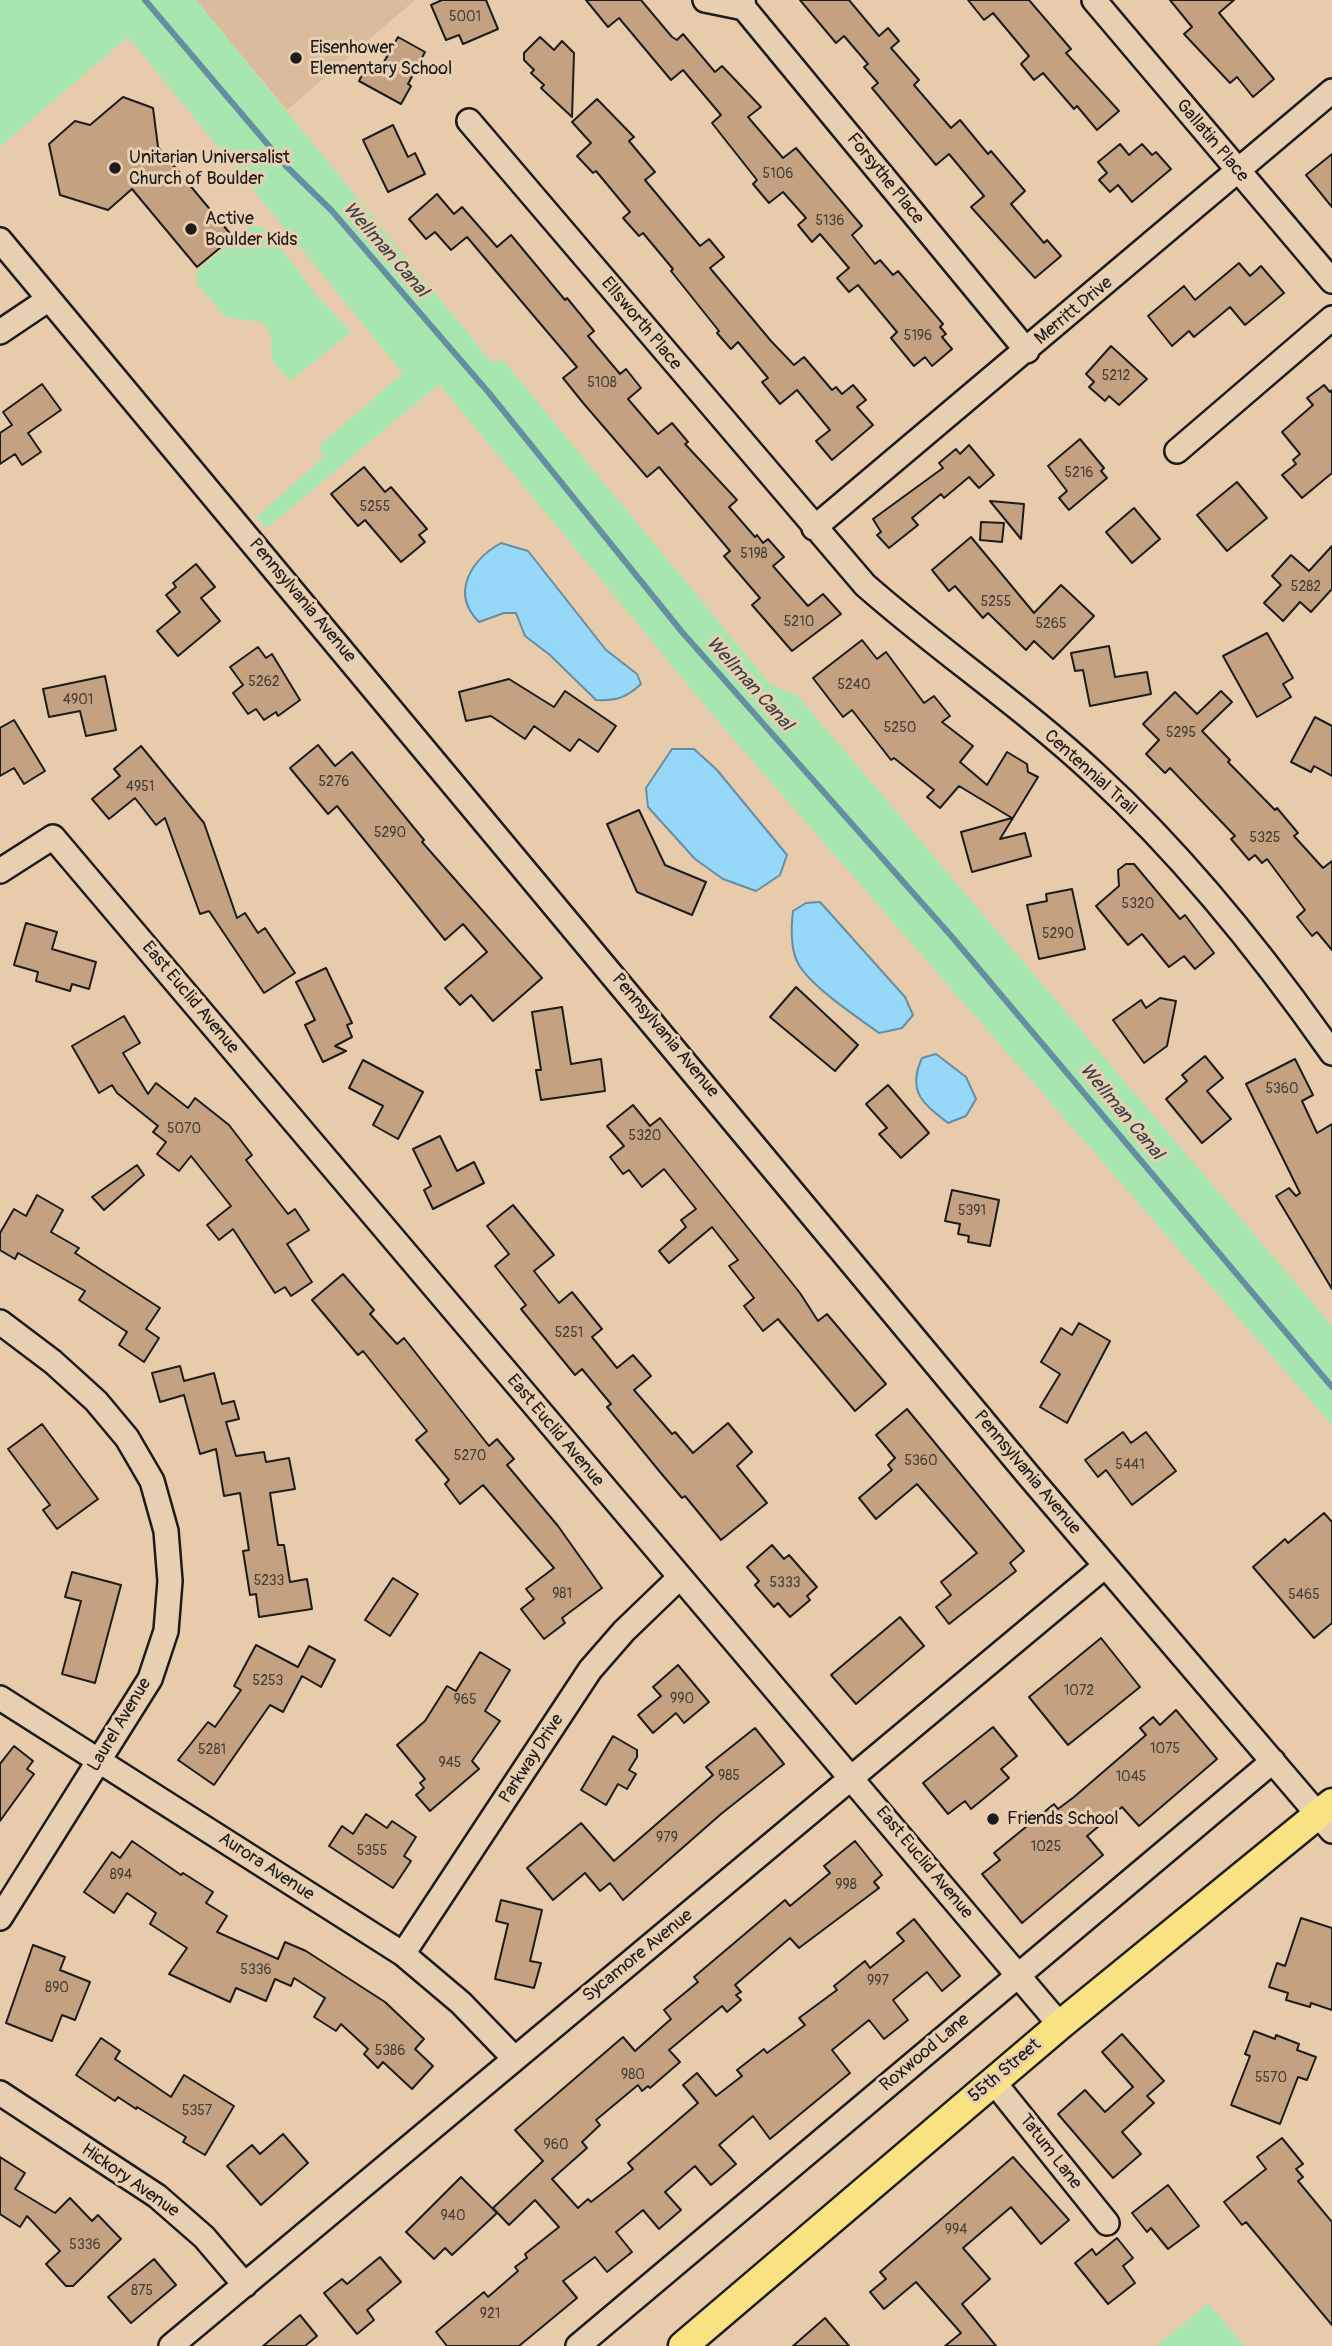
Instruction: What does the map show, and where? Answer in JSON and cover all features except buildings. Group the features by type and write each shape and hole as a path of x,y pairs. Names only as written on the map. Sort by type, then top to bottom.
{"main road":[{"name":"55th Street","path":"698,2341 1060,2025 1327,1816"}],"street":[{"name":"Forsythe Place","path":"705,0 743,4 1027,351"},
{"name":"Gallatin Place","path":"1094,0 1332,281"},
{"name":"Merritt Drive","path":"814,528 1332,91"},
{"name":"Ellsworth Place","path":"469,121 814,528"},
{"name":"Pennsylvania Avenue","path":"0,240 1105,1566 1273,1761 1327,1816"},
{"path":"0,332 49,299"},
{"path":"1177,451 1332,318"},
{"name":"Centennial Trail","path":"814,528 865,585 920,633 1075,755 1174,853 1283,982 1332,1053"},
{"name":"East Euclid Avenue","path":"0,871 53,836 1060,2025"},
{"name":"Laurel Avenue","path":"0,1322 53,1362 96,1401 127,1438 152,1481 166,1531 170,1581 166,1631 150,1679 0,1918"},
{"name":"Sycamore Avenue","path":"171,2346 1105,1566"},
{"name":"Parkway Drive","path":"403,1954 590,1670 679,1578"},
{"name":"Aurora Avenue","path":"0,1698 403,1954 461,2003 514,2058"},
{"name":"Roxwood Lane","path":"578,2346 1273,1761"},
{"name":"Tatum Lane","path":"993,2081 1107,2223"},
{"name":"Hickory Avenue","path":"0,2093 157,2196 204,2237 245,2285"}],"shaded area":[{"name":"Eisenhower Elementary School","path":"196,0 415,0 287,110"}],"green space":[{"path":"0,0 196,0 492,363 502,359 770,684 798,696 1332,1326 1332,1425 722,726 439,384 267,528 256,517 325,456 318,447 403,373 128,37 0,147"},
{"path":"252,224 266,229 318,297 352,332 290,381 272,360 271,334 261,322 225,317 197,284 197,271"},
{"path":"1208,2303 1244,2346 1157,2346"}],"water":[{"path":"501,543 528,551 606,650 637,674 641,684 620,698 596,700 550,655 525,636 516,613 504,613 479,622 470,611 466,600 468,578 481,558"},
{"path":"672,749 694,749 717,770 787,855 780,875 756,891 723,879 695,859 648,807 646,788"},
{"path":"820,902 905,997 913,1015 902,1028 879,1033 824,992 799,965 793,946 793,911 806,903"},
{"path":"936,1054 966,1077 976,1099 966,1116 948,1123 924,1102 917,1088 916,1079 922,1058"}],"waterway":[{"name":"Wellman Canal","path":"145,0 286,166 332,211 489,393 682,632 953,938 1332,1387"}],"place":[{"name":"Eisenhower Elementary School","path":"296,58"},
{"name":"Unitarian Universalist Church of Boulder","path":"115,168"},
{"name":"Active Boulder Kids","path":"191,229"},
{"name":"Friends School","path":"993,1819"}]}
